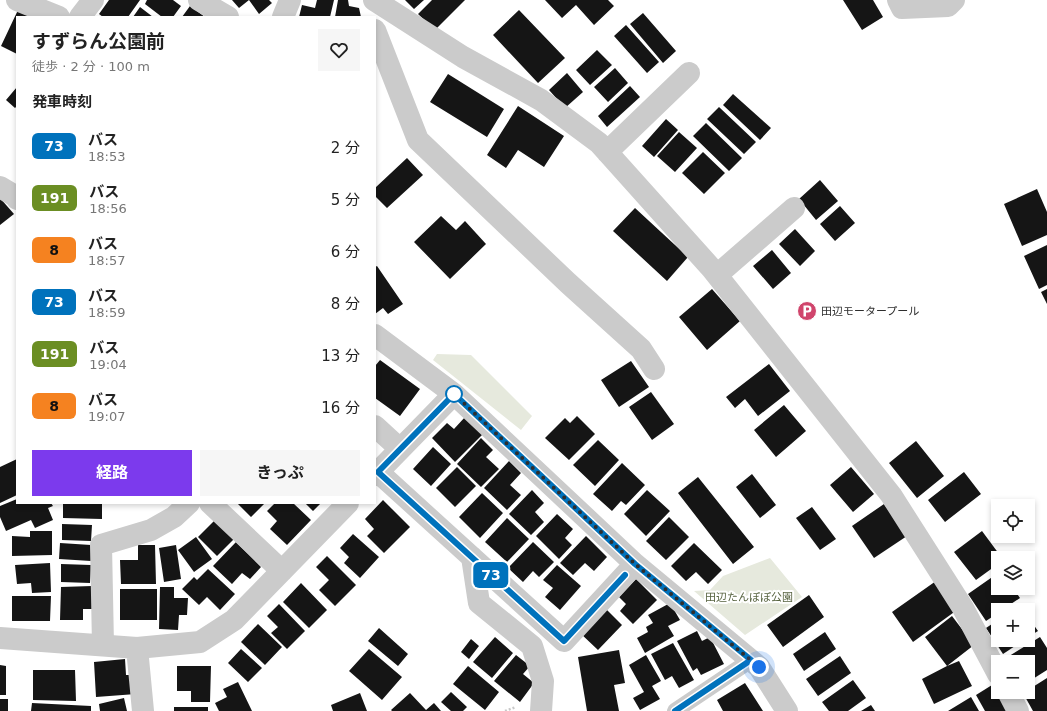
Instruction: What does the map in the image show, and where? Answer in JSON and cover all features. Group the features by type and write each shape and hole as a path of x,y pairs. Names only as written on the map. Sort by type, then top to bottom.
{"street":[{"path":"17,0 57,16"},
{"path":"81,16 93,0"},
{"path":"198,0 226,16"},
{"path":"283,16 290,0"},
{"path":"363,0 370,16"},
{"path":"374,0 464,58 541,100 598,143 607,152 717,275 890,495 963,608 991,661"},
{"path":"898,0 902,8 948,6 954,0"},
{"path":"376,33 418,140 568,283 641,349 654,368"},
{"path":"607,152 689,73"},
{"path":"0,187 16,198"},
{"path":"717,275 794,208"},
{"path":"376,337 454,394 635,564 759,667 787,711"},
{"path":"454,394 377,473 564,641 635,564"},
{"path":"376,427 400,449"},
{"path":"103,645 101,545 151,530 174,517 189,504"},
{"path":"211,504 282,571"},
{"path":"0,638 138,648 200,642 234,620 347,504"},
{"path":"472,557 479,603 532,646 543,681 541,711"},
{"path":"138,648 143,711"},
{"path":"1012,699 1018,711"}],"lane":[{"path":"675,711 751,660"}],"path":[{"path":"505,711 519,706"}],"green space":[{"path":"437,354 471,355 532,416 521,430 433,360"},
{"name":"田辺たんぽぽ公園","path":"770,558 802,597 745,635 694,591 710,590 723,576"}],"building":[{"path":"109,0 140,0 129,16 102,16 99,14"},
{"path":"147,0 173,0 181,6 174,16 161,16 145,4"},
{"path":"232,0 249,0 239,8"},
{"path":"249,0 269,0 272,3 259,14"},
{"path":"317,0 334,0 330,16 299,16 302,5 315,8"},
{"path":"338,0 348,0 349,6 359,8 361,16 335,16"},
{"path":"405,0 424,0 414,9"},
{"path":"432,0 465,0 435,30 418,14"},
{"path":"545,0 608,0 614,6 594,25 576,5 562,18"},
{"path":"843,0 873,0 883,17 862,30"},
{"path":"190,6 204,16 183,16"},
{"path":"140,7 152,16 134,16"},
{"path":"18,10 31,16 16,16 16,54 1,46"},
{"path":"519,10 565,58 538,83 493,35"},
{"path":"643,13 676,51 663,63 630,24"},
{"path":"626,25 659,62 647,73 614,36"},
{"path":"597,50 612,65 590,85 576,70"},
{"path":"615,68 628,83 608,102 594,87"},
{"path":"567,73 583,92 565,108 549,90"},
{"path":"448,74 504,109 487,137 430,102"},
{"path":"630,86 640,97 607,127 598,116"},
{"path":"16,88 16,107 15,108 6,100"},
{"path":"733,94 771,128 760,140 723,105"},
{"path":"518,106 564,136 544,167 518,150 506,168 487,155"},
{"path":"719,107 756,142 744,154 707,119"},
{"path":"666,119 678,130 654,157 642,146"},
{"path":"706,123 742,158 729,171 693,136"},
{"path":"679,132 697,148 675,172 657,156"},
{"path":"703,152 725,173 704,194 682,173"},
{"path":"407,158 423,175 387,208 376,197 376,187"},
{"path":"820,180 838,201 816,220 799,199"},
{"path":"1037,189 1047,212 1047,235 1022,246 1004,204"},
{"path":"0,198 14,214 0,225"},
{"path":"840,206 855,223 835,241 820,224"},
{"path":"635,208 688,257 667,281 613,231"},
{"path":"441,216 456,230 465,221 486,244 450,279 414,242"},
{"path":"795,229 815,251 800,266 779,244"},
{"path":"1047,245 1047,285 1039,289 1024,256"},
{"path":"772,250 791,273 773,289 753,266"},
{"path":"376,266 403,304 388,314 383,308 376,313"},
{"path":"712,289 740,321 707,350 679,317"},
{"path":"1047,289 1047,304 1041,292"},
{"path":"380,360 420,389 400,416 376,399 376,365"},
{"path":"631,361 649,387 619,407 601,380"},
{"path":"769,364 790,391 758,416 745,399 735,408 726,397"},
{"path":"651,392 674,424 652,440 629,407"},
{"path":"784,405 806,431 776,457 754,430"},
{"path":"577,416 595,434 569,460 545,438 565,418 570,423"},
{"path":"465,417 483,434 455,462 432,438 447,423 454,429"},
{"path":"481,438 493,450 486,457 499,469 481,487 457,464"},
{"path":"598,440 619,460 595,486 573,465"},
{"path":"916,441 944,476 917,498 889,463"},
{"path":"433,447 451,464 431,486 413,469"},
{"path":"16,459 16,495 0,503 0,467"},
{"path":"509,461 521,473 510,485 521,495 507,510 484,488"},
{"path":"622,463 645,485 626,505 621,501 612,511 593,494"},
{"path":"457,467 476,486 455,507 436,488"},
{"path":"851,467 874,494 853,512 830,485"},
{"path":"964,472 981,494 945,522 928,500"},
{"path":"752,474 776,505 760,518 736,487"},
{"path":"698,477 754,547 733,564 678,493"},
{"path":"532,490 544,503 535,512 544,522 531,535 509,514"},
{"path":"647,490 670,511 646,536 624,514"},
{"path":"482,493 503,513 480,538 459,517"},
{"path":"16,499 16,504 52,504 53,506 48,508 53,520 35,528 31,520 6,531 0,517 0,506"},
{"path":"383,500 410,527 384,553 367,536 374,529 365,519"},
{"path":"63,504 102,504 102,519 63,518"},
{"path":"238,504 264,504 251,517"},
{"path":"274,504 294,504 311,520 287,545 270,529 277,521 267,511"},
{"path":"306,504 320,504 313,511"},
{"path":"884,504 907,536 874,558 852,526"},
{"path":"812,507 836,539 820,550 796,518"},
{"path":"557,514 573,529 565,538 572,545 559,559 536,536"},
{"path":"669,517 689,537 666,560 646,541"},
{"path":"507,518 529,539 507,562 485,542"},
{"path":"215,520 234,539 217,556 198,537"},
{"path":"62,524 92,525 91,541 62,540"},
{"path":"30,531 52,531 52,555 12,556 12,536 30,537"},
{"path":"982,531 997,551 991,551 991,569 976,580 954,552"},
{"path":"353,534 379,557 360,578 344,563 349,557 340,548"},
{"path":"586,536 607,557 594,571 585,563 573,575 560,563"},
{"path":"196,537 212,559 194,572 178,550"},
{"path":"236,542 261,567 250,579 242,573 232,584 213,566"},
{"path":"533,542 554,562 539,577 533,571 523,582 508,568"},
{"path":"60,543 91,545 91,561 59,559"},
{"path":"694,543 722,570 708,584 696,572 686,581 671,566"},
{"path":"138,545 155,545 156,584 121,584 120,560 138,560"},
{"path":"176,545 181,579 164,582 159,548"},
{"path":"327,556 356,585 335,606 319,590 329,580 316,567"},
{"path":"50,563 51,592 32,593 31,583 17,584 15,565"},
{"path":"61,564 91,565 90,583 61,582"},
{"path":"557,565 581,586 560,610 545,597 553,588 543,580"},
{"path":"208,569 235,594 220,610 207,597 199,605 182,589 194,577 197,580"},
{"path":"991,578 991,595 1018,595 1020,598 1012,603 991,603 991,618 986,621 968,594"},
{"path":"636,579 657,600 633,624 620,611 626,604 619,597"},
{"path":"936,581 957,610 913,642 892,612"},
{"path":"301,583 327,610 309,628 283,602"},
{"path":"92,586 92,609 83,609 83,620 60,620 61,587"},
{"path":"160,587 174,587 174,598 188,598 187,615 179,615 178,630 159,629"},
{"path":"120,589 157,589 157,620 120,620"},
{"path":"809,595 824,617 783,647 767,625"},
{"path":"12,596 51,596 50,621 12,621"},
{"path":"670,603 680,620 668,626 674,636 645,653 637,638 648,632 646,627 653,623 648,615"},
{"path":"279,604 305,631 287,649 271,633 278,627 267,616"},
{"path":"604,607 622,625 598,650 579,632"},
{"path":"952,616 974,645 947,666 925,637"},
{"path":"258,624 282,647 265,665 241,642"},
{"path":"991,625 991,636 986,628"},
{"path":"379,628 408,654 398,666 368,641"},
{"path":"697,631 702,641 710,637 724,664 701,675 697,668 693,671 677,641"},
{"path":"825,632 836,649 804,671 793,654"},
{"path":"495,637 513,653 492,678 473,662"},
{"path":"1040,637 1047,648 1047,670 1035,678 1035,655 1011,655 1024,647 1035,647 1035,640"},
{"path":"471,639 479,646 469,659 461,652"},
{"path":"673,643 694,680 679,688 672,676 665,680 651,654"},
{"path":"998,647 1014,647 1003,654"},
{"path":"241,649 262,668 248,682 228,663"},
{"path":"369,649 402,677 382,700 349,671"},
{"path":"619,650 625,683 614,685 619,711 587,711 578,657"},
{"path":"516,655 530,666 523,674 534,683 520,702 494,681"},
{"path":"646,655 661,681 652,686 660,699 640,710 633,698 644,692 629,665"},
{"path":"840,656 851,673 818,696 806,679"},
{"path":"125,659 126,675 134,675 136,694 96,697 94,662"},
{"path":"959,661 972,686 934,704 922,679"},
{"path":"0,665 6,666 6,695 0,695"},
{"path":"177,666 211,666 210,702 191,702 191,691 177,691"},
{"path":"468,666 499,692 485,710 453,684"},
{"path":"33,670 75,670 76,701 33,700"},
{"path":"1047,678 1047,711 1033,711 1026,699 1035,699 1035,686"},
{"path":"853,680 866,698 848,711 829,711 822,702"},
{"path":"238,682 252,711 219,711 215,703 227,697 223,689"},
{"path":"745,683 763,711 723,711 717,700"},
{"path":"991,686 991,699 1001,699 1008,711 985,711 976,695"},
{"path":"451,692 467,707 463,711 451,711 441,702"},
{"path":"360,693 367,711 333,711 331,705"},
{"path":"410,693 426,710 434,703 441,711 391,710"},
{"path":"971,697 979,711 948,711"},
{"path":"124,698 127,711 100,711 99,704"},
{"path":"0,699 8,699 8,711 0,711"},
{"path":"32,703 91,706 91,711 31,711"},
{"path":"871,705 875,711 861,711"},
{"path":"174,707 208,707 208,711 174,711"}],"bus line":[{"name":"73","path":"625,575 564,641 378,472 454,394 635,564 751,660 675,711"}],"place":[{"name":"田辺モータープール","path":"807,311"}],"route":[{"path":"454,394 635,564 759,667"}]}
